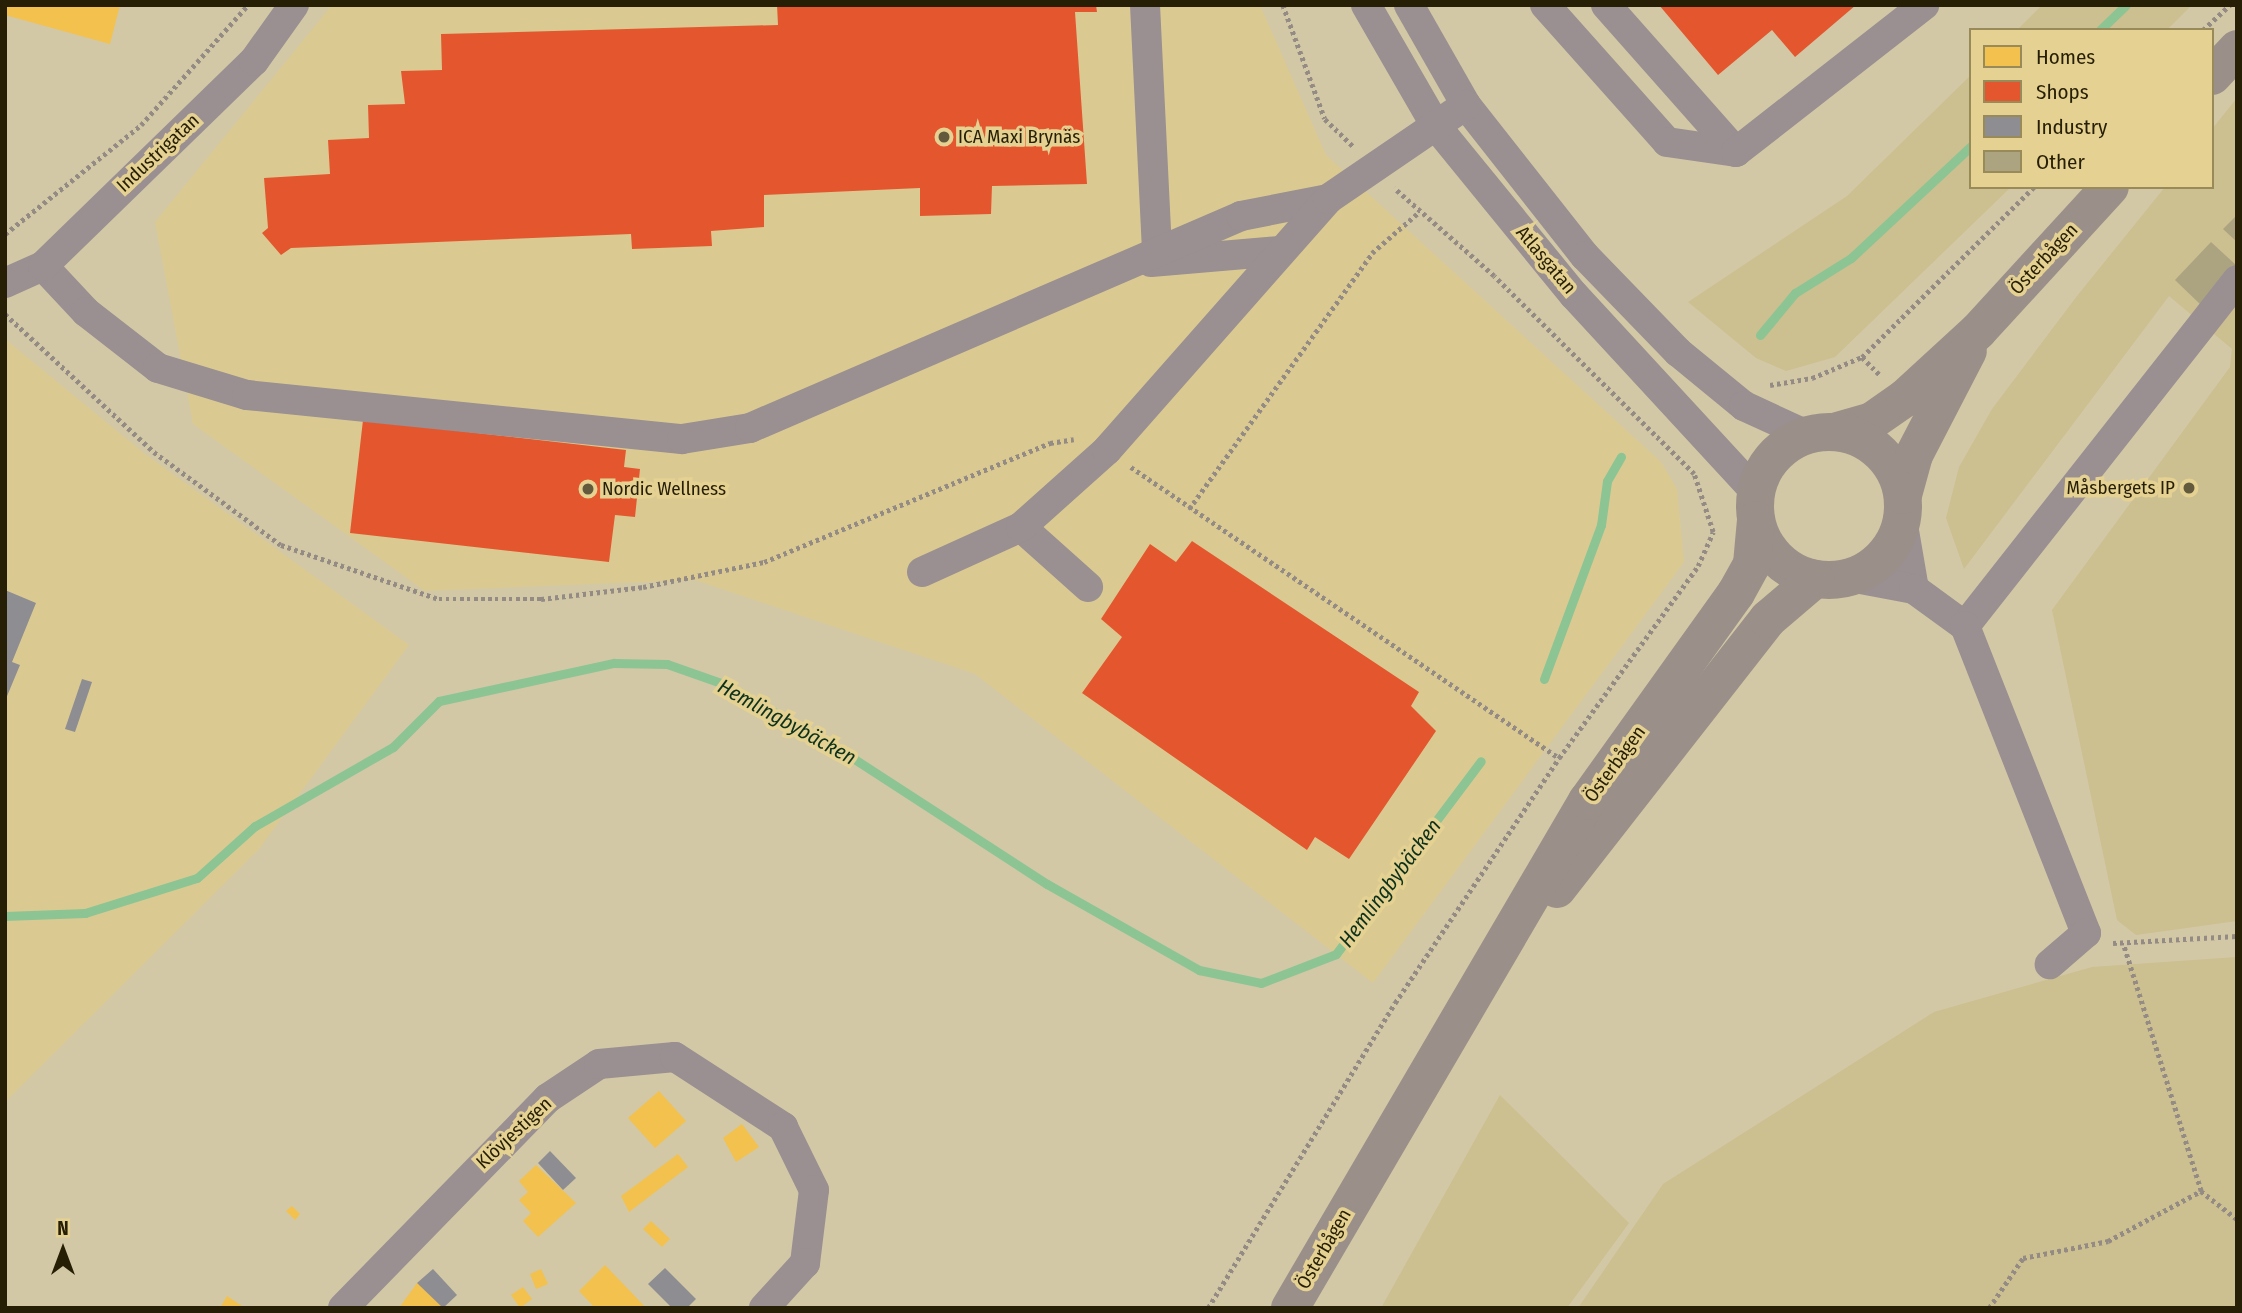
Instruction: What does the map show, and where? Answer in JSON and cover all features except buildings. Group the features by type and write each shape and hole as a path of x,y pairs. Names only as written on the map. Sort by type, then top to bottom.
{"main road":[{"path":"2214,74 2237,49"},
{"name":"Österbågen","path":"1821,433 1872,421 1905,398 1978,331 2108,189"},
{"name":"Österbågen","path":"1903,507 1914,455 1978,331"},
{"path":"1821,433 1860,438 1882,454 1903,507 1881,559 1833,578 1784,565 1765,545 1756,506 1765,467 1821,433"},
{"name":"Österbågen","path":"1290,1308 1462,1009 1587,801 1736,593 1752,564 1756,506"},
{"name":"Österbågen","path":"1462,1009 1768,619 1833,578"}],"street":[{"name":"Industrigatan","path":"5,283 43,265 254,61 295,5"},
{"path":"1145,5 1157,248"},
{"name":"Atlasgatan","path":"1366,5 1436,126 1574,295 1756,506"},
{"name":"Atlasgatan","path":"1409,5 1466,105 1585,256 1678,352 1744,406 1821,433"},
{"path":"1545,5 1667,142 1736,152 1924,5"},
{"path":"1606,5 1736,152"},
{"path":"922,572 1021,527 1107,450 1328,199 1466,105"},
{"path":"43,265 86,312 158,368 247,396 682,439 750,428 1157,248 1241,216 1328,199"},
{"path":"1120,265 1280,251"},
{"path":"1965,626 2237,280"},
{"path":"2201,323 2237,304"},
{"path":"1903,507 1914,589"},
{"path":"1021,527 1088,587"},
{"path":"1833,578 1914,589 1965,626 2086,933 2050,964"},
{"name":"Klövjestigen","path":"343,1308 548,1098 599,1064 675,1057 726,1086 783,1127 814,1190 805,1262 764,1308"}],"path":[{"path":"5,234 141,125 248,5"},
{"path":"1208,1308 1395,1003 1559,758 1698,566 1713,532 1694,474 1494,276 1418,213 1325,119 1283,5"},
{"path":"2205,28 2230,5"},
{"path":"1757,388 1812,378 1862,357 2032,189"},
{"path":"1189,509 1373,253 1418,213"},
{"path":"5,314 154,452 281,545 439,599 541,599 643,587 764,562 1050,443 1079,439 1107,450 1189,509 1559,758"},
{"path":"2086,933 2124,947 2237,936"},
{"path":"2124,947 2201,1191 2237,1219"},
{"path":"1989,1308 2024,1258 2108,1241 2201,1191"}],"shaded area":[{"path":"332,5 1260,5 1326,155 1661,462 1677,489 1684,562 1373,983 975,674 695,580 425,591 193,424 155,222"},
{"path":"2042,5 2192,5 2169,28 2019,28"},
{"path":"1969,77 1969,189 2009,189 1835,357 1786,371 1756,358 1688,302 1847,196"},
{"name":"Måsbergets IP","path":"2237,98 2237,921 2136,935 2117,920 2052,610 2230,367 2232,349 2169,296 1964,569 1946,518 1959,467 1992,409 2077,296 2163,189 2214,189 2214,127"},
{"path":"5,339 145,454 409,645 259,849 5,1102"},
{"path":"2237,957 2237,1308 1578,1308 1663,1184 1934,1012 2092,967"},
{"path":"1500,1095 1629,1223 1567,1308 1381,1308"}],"waterway":[{"name":"Hemlingbybäcken","path":"2102,28 2126,5"},
{"name":"Hemlingbybäcken","path":"1760,335 1795,293 1851,258 1969,148"},
{"name":"Hemlingbybäcken","path":"1544,679 1601,525 1607,481 1621,457"},
{"name":"Hemlingbybäcken","path":"5,916 85,913 197,878 255,826 393,747 439,701 614,663 667,664 727,685 842,751 1047,884 1199,970 1261,983 1336,954 1481,761"}],"place":[{"name":"ICA Maxi Brynäs","path":"944,137"},
{"name":"Måsbergets IP","path":"2189,488"},
{"name":"Nordic Wellness","path":"588,489"}]}
